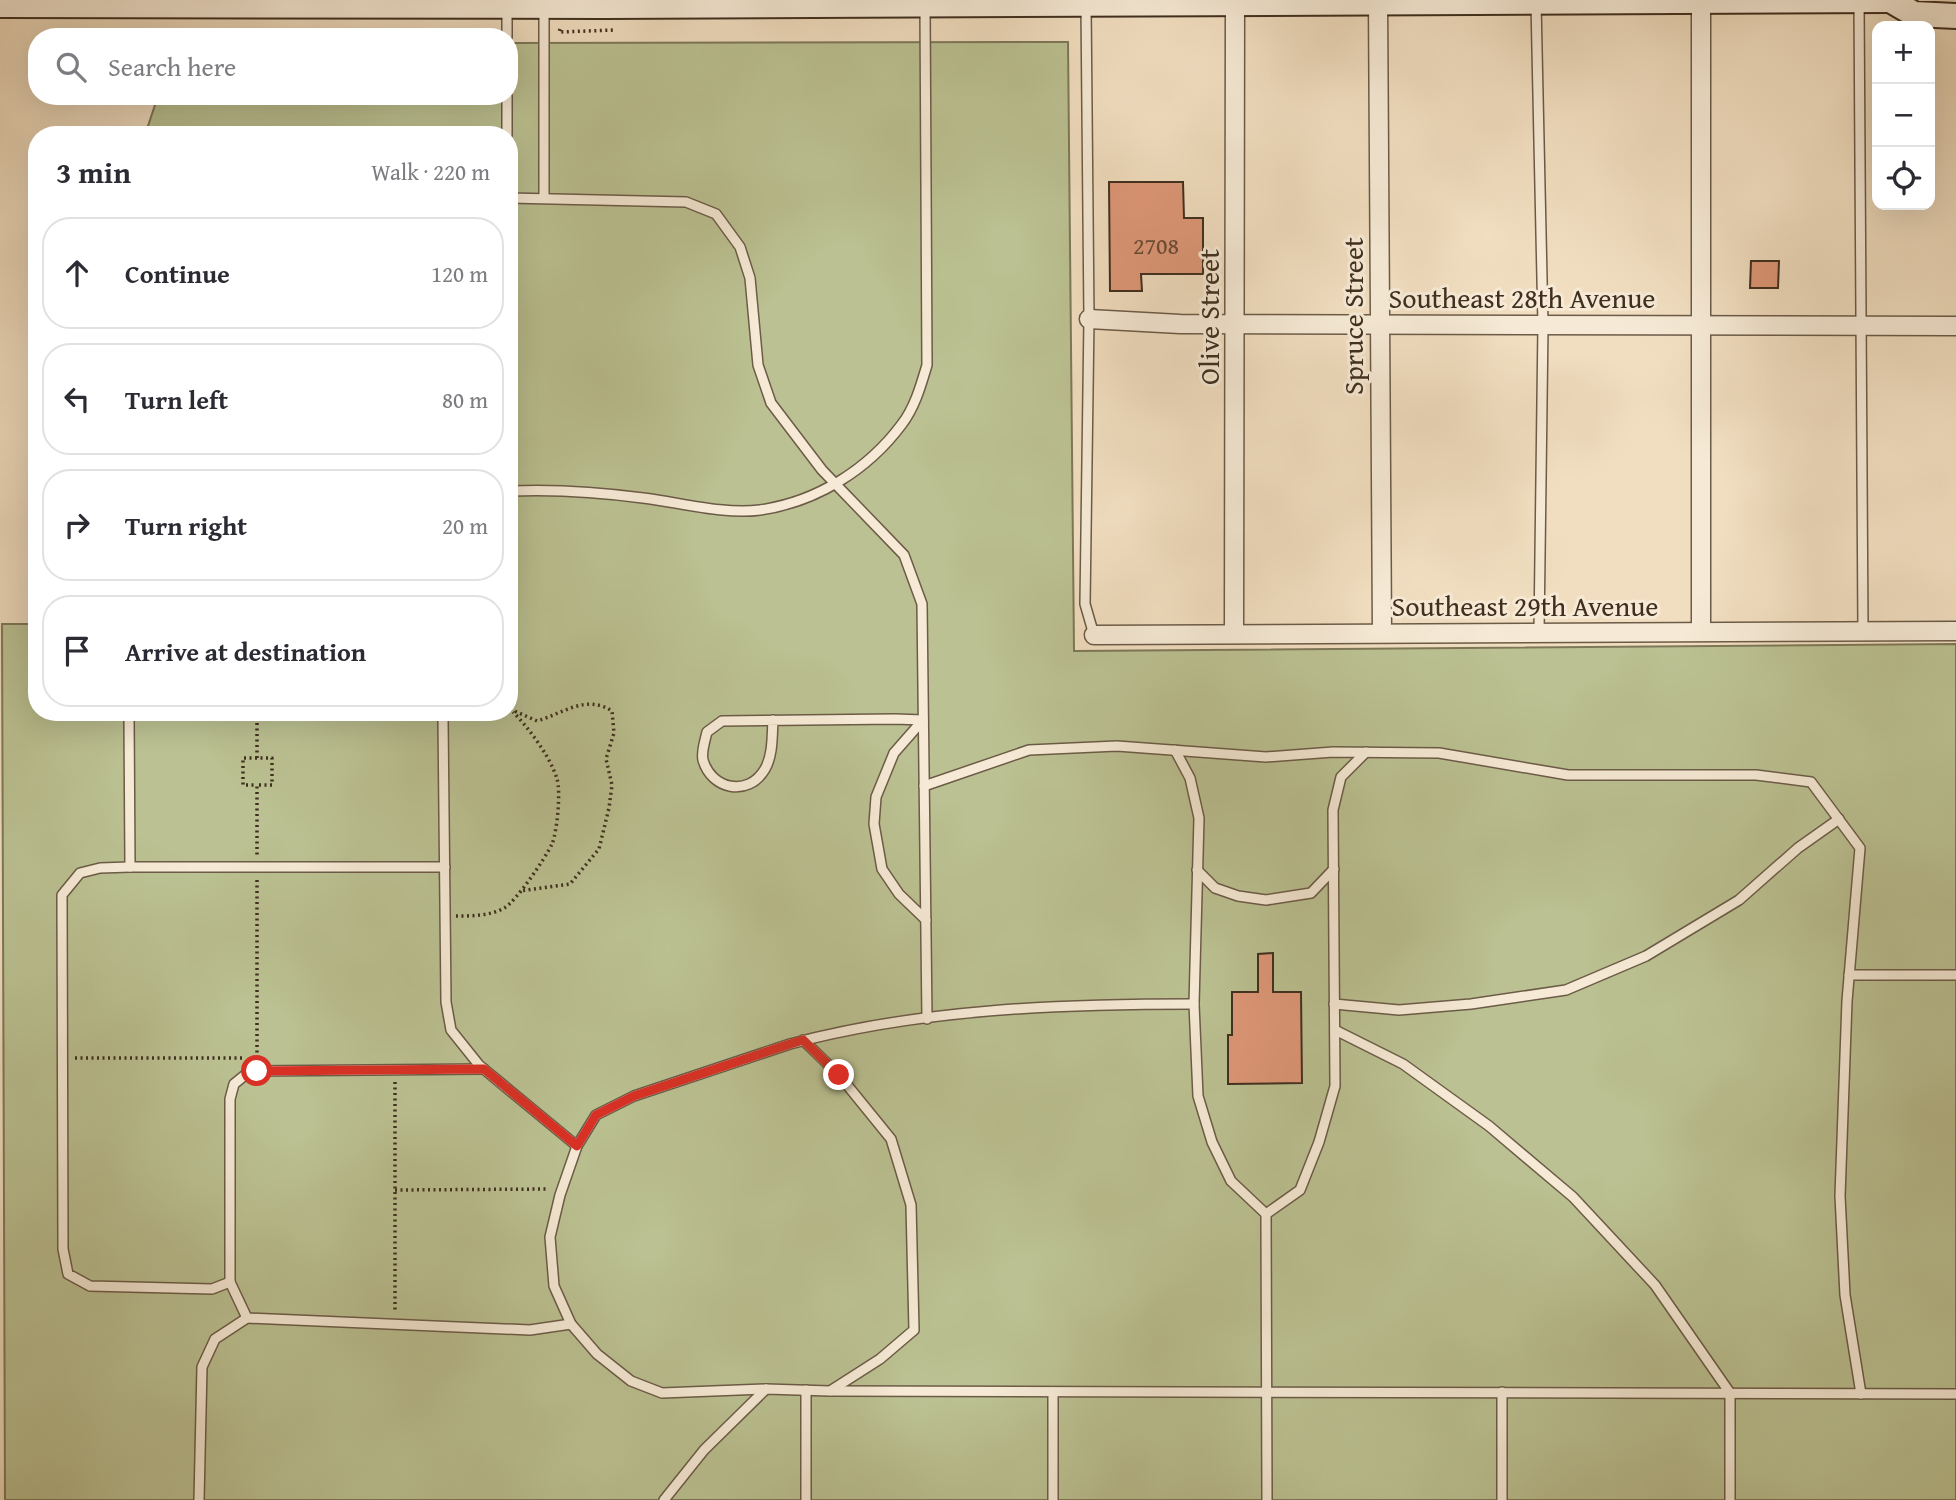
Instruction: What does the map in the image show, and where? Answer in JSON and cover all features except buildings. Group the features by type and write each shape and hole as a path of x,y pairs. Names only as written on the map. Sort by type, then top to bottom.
{"main road":[{"path":"0,5 544,6 764,2 1891,0 1914,14 1956,16"}],"street":[{"name":"Olive Street","path":"1234,634 1235,1"},
{"name":"Spruce Street","path":"1378,1 1381,633"},
{"path":"1701,1 1701,631"},
{"name":"Southeast 28th Avenue","path":"1089,319 1180,324 1956,326"},
{"name":"Southeast 29th Avenue","path":"1094,635 1956,631"}],"lane":[{"path":"1859,0 1863,631"},
{"path":"1536,1 1543,325 1539,632"},
{"path":"518,491 569,491 644,498 701,508 758,510 816,496 859,470 902,424 919,390 927,365 925,2"},
{"path":"1086,2 1089,319 1085,604 1094,635"},
{"path":"507,6 507,28"},
{"path":"544,6 544,198"},
{"path":"507,105 507,126"},
{"path":"518,198 686,201 716,214 740,247 747,267 758,365 771,403 822,470 904,555 922,604 927,1019"},
{"path":"773,720 771,755 764,771 749,785 730,788 710,777 702,757 706,732 722,721 773,720 923,720"},
{"path":"923,720 894,752 876,797 874,824 882,869 899,894 926,920"},
{"path":"130,721 130,867"},
{"path":"443,721 446,1002 451,1030 484,1069 577,1146"},
{"path":"924,786 1029,750 1117,746 1266,757 1366,752 1439,753 1568,775 1756,775 1811,782 1860,848 1849,975 1840,1196 1845,1295 1861,1394"},
{"path":"1175,750 1191,778 1199,818 1194,1004 1198,1096 1212,1142 1231,1181 1266,1214 1267,1500"},
{"path":"1266,1214 1300,1189 1319,1142 1335,1086 1333,810 1341,777 1366,752"},
{"path":"1334,1004 1399,1010 1471,1004 1566,990 1646,956 1739,900 1798,848 1839,819"},
{"path":"229,1282 212,1289 90,1286 68,1274 63,1249 62,895 80,873 100,868 445,867"},
{"path":"1198,870 1215,888 1238,896 1266,900 1311,893 1334,869"},
{"path":"1849,975 1956,975"},
{"path":"1194,1004 1081,1004 843,1030 803,1040 634,1096 596,1115 577,1146 562,1189 550,1237 554,1286 571,1324 597,1354 631,1381 662,1392 766,1389 1956,1394"},
{"path":"1335,1030 1403,1064 1489,1126 1573,1197 1655,1285 1730,1393 1730,1500"},
{"path":"803,1040 839,1075 891,1139 911,1205 914,1330 880,1359 830,1391"},
{"path":"247,1318 229,1282 230,1099 234,1084 250,1071 484,1069"},
{"path":"199,1500 202,1367 215,1339 247,1318 530,1330 571,1324"},
{"path":"664,1500 704,1450 766,1389"},
{"path":"806,1390 806,1500"},
{"path":"1053,1392 1053,1500"},
{"path":"1502,1392 1502,1500"}],"path":[{"path":"559,32 628,29"},
{"path":"518,713 537,721 582,703 600,703 612,711 614,733 606,759 612,785 599,849 570,884 520,891"},
{"path":"445,915 477,916 505,908 520,891 553,842 558,780 530,729 518,717"},
{"path":"257,758 243,758 243,785 257,785"},
{"path":"62,1058 257,1058"},
{"path":"395,1070 395,1324"},
{"path":"395,1190 562,1189"}],"green space":[{"path":"1068,42 1074,651 1956,644 1956,1500 5,1500 2,624 28,624 28,721 518,721 518,126 148,126 155,105 518,105 518,43"}],"route":[{"path":"257,1071 484,1069 577,1146 596,1115 634,1096 803,1040 839,1075"}]}
